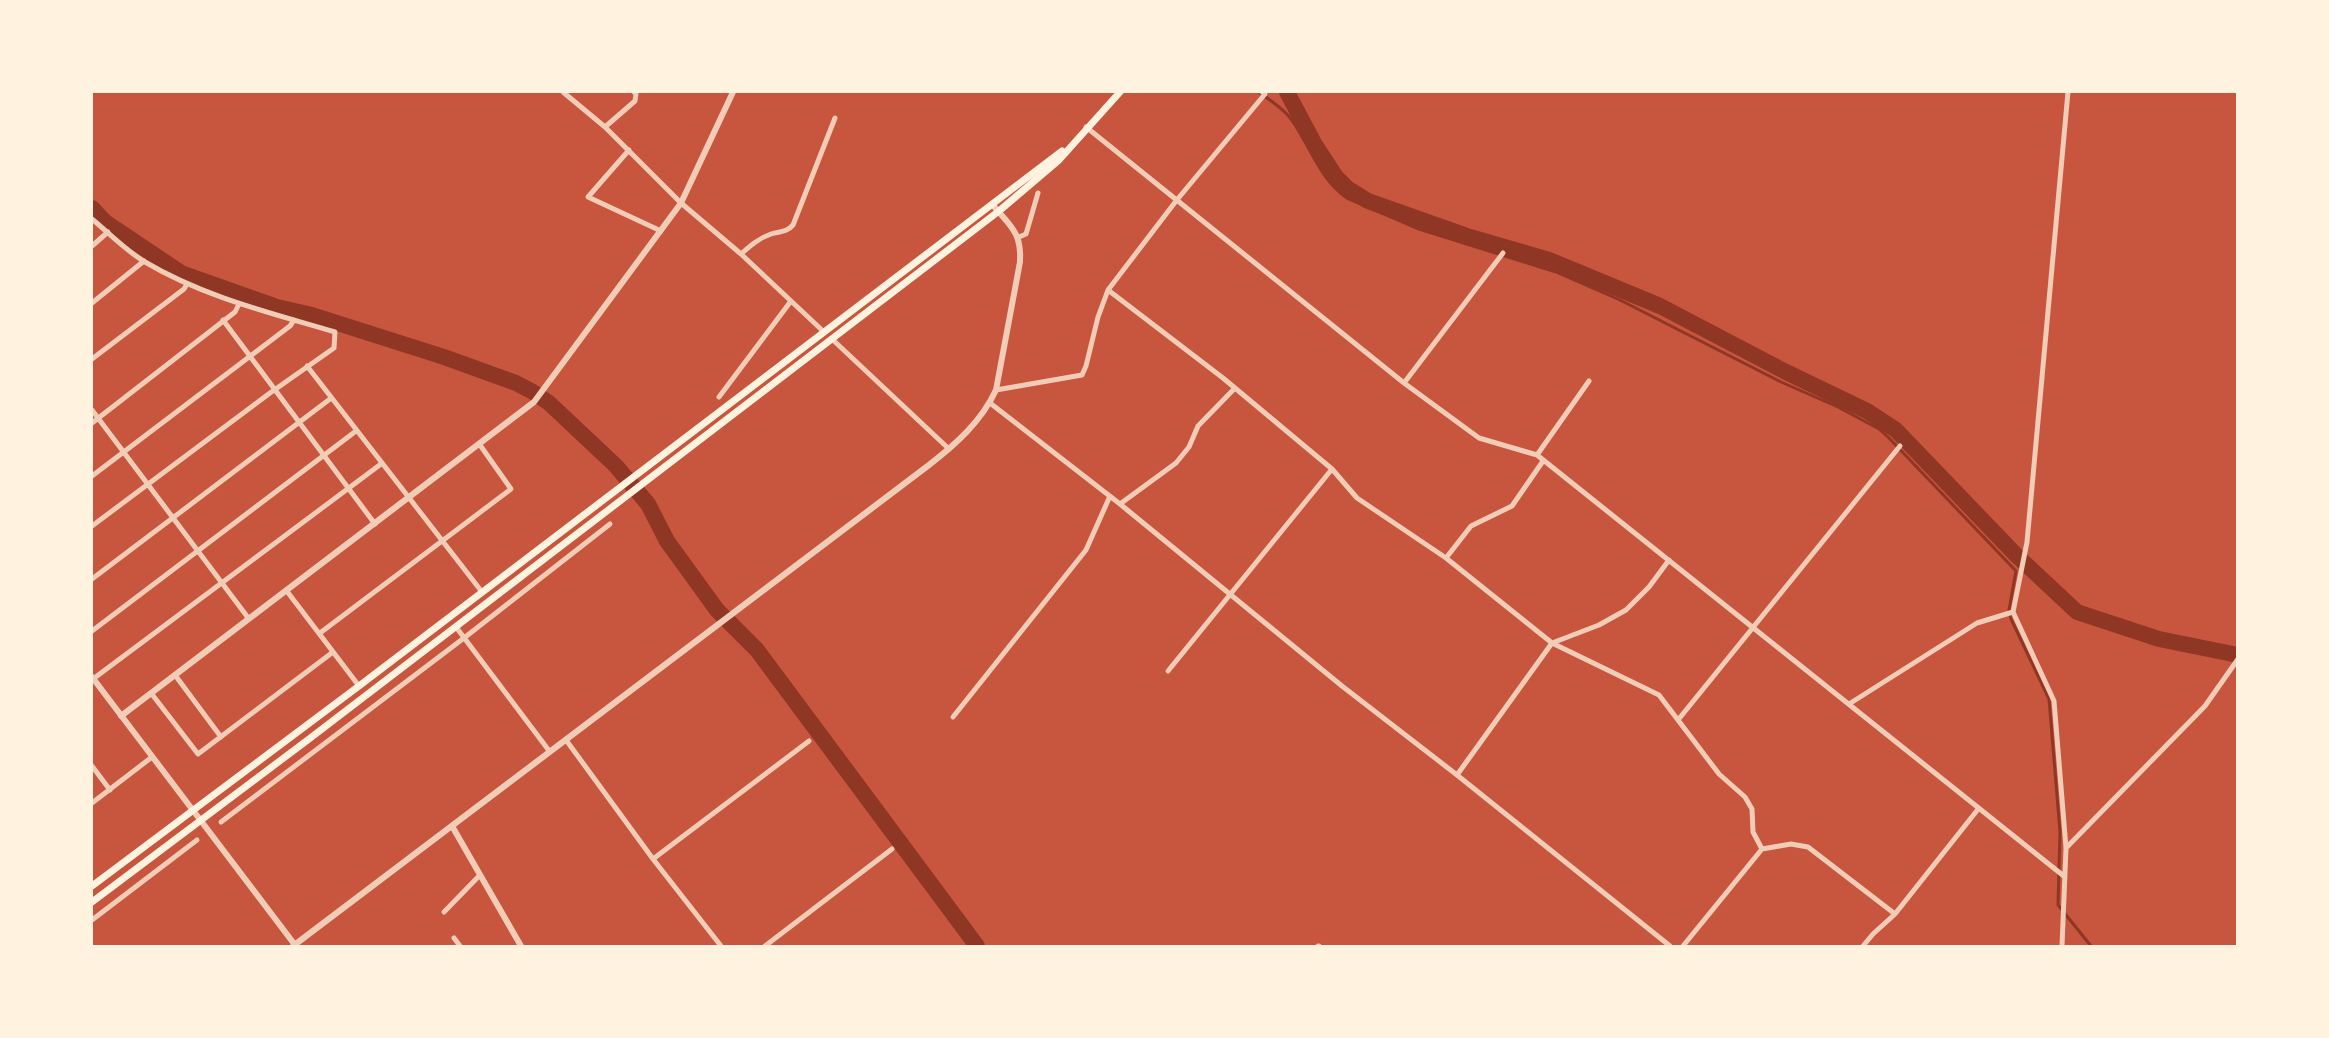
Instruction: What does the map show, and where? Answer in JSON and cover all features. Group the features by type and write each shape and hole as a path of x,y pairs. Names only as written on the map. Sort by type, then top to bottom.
{"main road":[{"path":"92,902 999,212 1047,171 1120,92"},
{"path":"92,886 359,686 1071,144"}],"street":[{"path":"563,92 605,127 681,203 741,254 824,332"},
{"path":"605,127 635,101 634,92"},
{"path":"121,716 534,402 547,388 681,203 733,92"},
{"path":"996,390 1082,375 1108,290 1176,201 1265,94 1262,92"},
{"path":"2062,946 2066,848 2054,701 2013,612 2025,555 2045,360 2068,92"},
{"path":"741,254 762,238 784,232 794,225 835,118"},
{"path":"1086,127 1404,383 1479,438 1537,455 2065,877"},
{"path":"629,150 588,197 661,231"},
{"path":"1018,237 1026,234 1038,193"},
{"path":"381,464 223,584 92,678 294,946 949,449 973,426 996,390 1020,262 1021,247 1018,237 992,204"},
{"path":"92,219 144,261 187,284 239,304 335,332 333,348 92,526"},
{"path":"92,246 108,232"},
{"path":"1404,383 1503,253"},
{"path":"92,303 144,261"},
{"path":"92,359 184,289 187,284"},
{"path":"1108,290 1234,388 1332,469 1357,498 1446,558 1552,643 1659,695 1719,774 1745,797 1752,809 1753,832 1762,849"},
{"path":"719,397 791,301"},
{"path":"92,423 235,312 239,304"},
{"path":"223,320 375,524"},
{"path":"92,476 250,357 290,326 294,320"},
{"path":"833,340 949,449"},
{"path":"307,366 330,399 482,592"},
{"path":"1537,455 1589,381"},
{"path":"1120,504 1176,463 1189,447 1198,426 1234,388"},
{"path":"92,579 330,399"},
{"path":"990,402 1110,495 1342,686 1670,946"},
{"path":"92,410 249,619"},
{"path":"92,631 356,431"},
{"path":"320,633 511,489 480,445"},
{"path":"1678,720 1900,446"},
{"path":"1446,558 1471,526 1512,506 1543,461"},
{"path":"1168,671 1332,469"},
{"path":"953,717 1086,550 1110,495"},
{"path":"221,822 610,524"},
{"path":"1457,775 1552,643 1599,625 1626,610 1649,587 1669,560"},
{"path":"286,590 359,686"},
{"path":"1849,704 1977,623 2013,612"},
{"path":"456,627 550,752"},
{"path":"151,693 198,754 333,652"},
{"path":"2066,848 2205,706 2237,659"},
{"path":"175,675 221,737"},
{"path":"309,739 317,749"},
{"path":"566,740 653,859 721,946"},
{"path":"653,859 808,741"},
{"path":"92,803 152,757"},
{"path":"92,766 110,790"},
{"path":"1863,946 1895,914 1979,808"},
{"path":"452,826 522,946"},
{"path":"92,920 197,840"},
{"path":"1683,946 1762,849 1791,844 1809,847 1895,914"},
{"path":"765,946 892,849"},
{"path":"150,859 158,870"},
{"path":"444,912 480,875"},
{"path":"454,938 460,946"}],"waterway":[{"path":"1259,92 1288,115 1322,172 1347,198 1419,229 1556,272 1620,300 1781,382 1838,407 1879,429 1888,437 2016,571 2009,610 2011,619 2049,699 2060,832 2058,905 2091,946"},
{"path":"1287,92 1315,145 1336,177 1347,188 1368,201 1470,237 1549,260 1660,306 1786,372 1867,411 1896,430 2016,555 2077,612 2159,639 2238,655"},
{"path":"92,208 105,222 181,273 277,307 312,315 444,357 516,383 549,403 616,466 648,504 667,541 717,610 757,650 977,946"}]}
